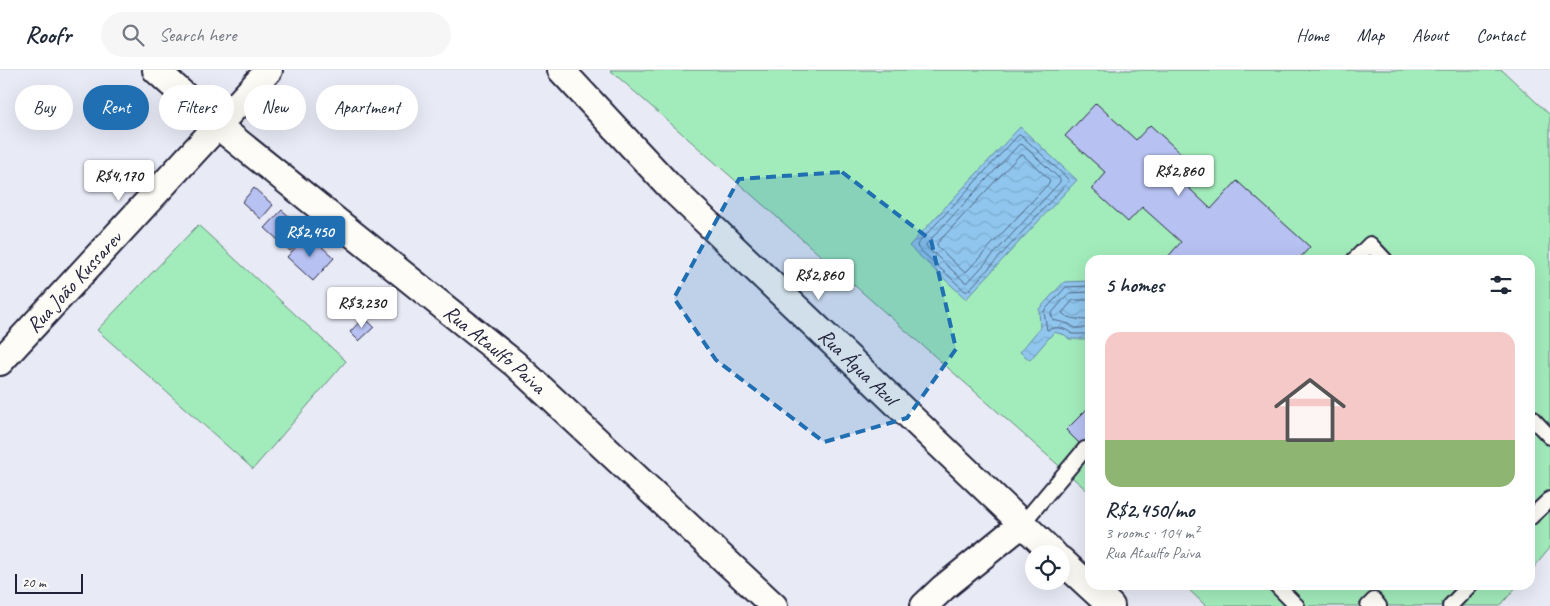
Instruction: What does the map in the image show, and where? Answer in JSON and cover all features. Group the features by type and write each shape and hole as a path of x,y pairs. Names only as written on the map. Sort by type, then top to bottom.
{"street":[{"name":"Rua Ataulfo Paiva","path":"156,70 173,85"},
{"name":"Rua João Kussarev","path":"234,108 269,70"},
{"name":"Rua Água Azul","path":"561,70 670,187 1044,545"},
{"name":"Rua João Kussarev","path":"0,362 214,130"},
{"name":"Rua Ataulfo Paiva","path":"223,130 515,364 774,606"},
{"path":"924,606 943,588 1022,524"},
{"path":"1070,568 1085,582"},
{"path":"1094,590 1111,606"}],"lane":[{"path":"1359,255 1370,244 1380,255"},
{"path":"1535,421 1550,437"},
{"path":"1022,524 1085,450"},
{"path":"1535,513 1550,499"},
{"path":"1281,590 1297,606"},
{"path":"1450,606 1465,590"},
{"path":"1368,606 1374,600 1379,606"}],"highlighted area":[{"path":"842,172 931,240 956,349 907,418 824,442 716,360 674,298 739,179"}],"green space":[{"path":"610,70 1502,70 1550,115 1550,548 1535,566 1535,255 1085,255 1085,489"},
{"path":"198,225 346,361 253,469 97,330"},
{"path":"1189,590 1514,590 1500,606 1206,606"}],"water":[{"path":"1020,127 1077,180 966,299 909,246"},
{"path":"1085,281 1085,339 1069,339 1065,335 1054,332 1030,360 1020,352 1040,328 1039,309 1064,282"}],"building":[{"path":"1096,103 1136,140 1150,125 1186,158 1173,173 1211,209 1237,181 1310,247 1303,255 1169,255 1181,242 1142,207 1128,222 1092,189 1106,173 1065,136"},
{"path":"254,188 273,205 261,219 242,202"},
{"path":"282,210 307,233 290,251 265,228"},
{"path":"308,234 334,258 313,281 287,257"},
{"path":"364,317 374,327 359,341 350,332"},
{"path":"1085,411 1085,449 1066,430"}]}
